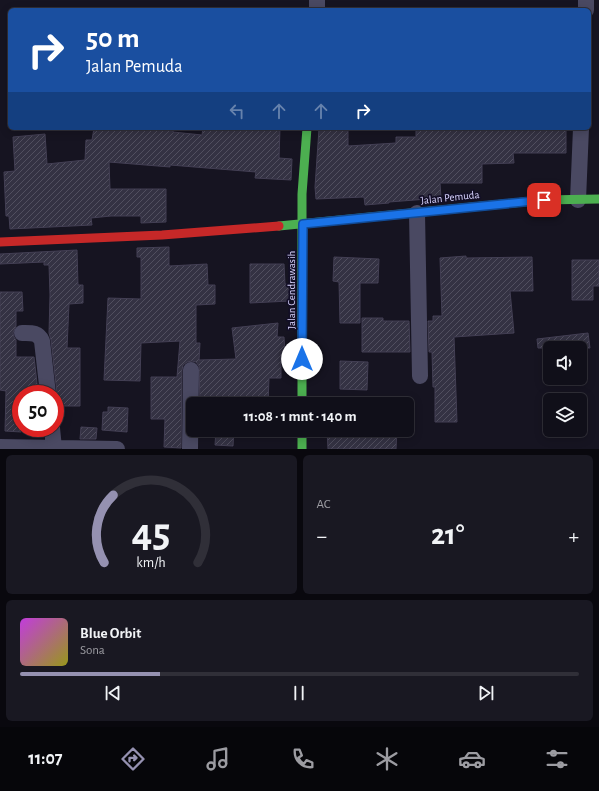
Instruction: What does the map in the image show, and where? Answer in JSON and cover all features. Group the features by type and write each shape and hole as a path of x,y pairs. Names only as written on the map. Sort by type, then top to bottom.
{"main road":[{"name":"Jalan Cendrawasih","path":"302,397 302,194 307,130"},
{"name":"Jalan Pemuda","path":"0,242 162,235 303,224 544,200 599,199"},
{"path":"302,437 302,449"}],"street":[{"path":"578,200 581,130"},
{"path":"417,213 420,376"},
{"path":"22,333 35,333 40,336 42,341 47,385"},
{"path":"190,449 191,370"},
{"path":"53,437 54,448"},
{"path":"0,447 117,449"}],"building":[{"path":"94,130 173,130 173,132 202,135 203,130 280,130 279,158 292,159 291,180 255,178 256,172 109,162 110,189 166,189 166,222 141,223 141,216 111,216 91,218 92,225 10,229 9,216 6,216 4,172 15,171 13,137 45,134 47,164 85,160 86,140 92,140"},
{"path":"319,130 348,130 348,146 396,143 396,137 416,137 416,130 566,130 566,153 513,153 514,163 482,164 482,183 440,183 441,198 365,205 364,197 316,199 315,187"},
{"path":"169,247 169,266 207,264 208,285 215,285 215,304 196,305 196,343 200,343 199,360 236,359 232,328 278,323 277,337 284,337 285,353 281,354 281,378 269,378 268,397 200,397 199,366 196,362 192,361 183,365 181,448 164,447 165,419 151,419 151,377 177,377 180,341 141,343 140,381 104,380 108,298 141,299 141,257 137,257 137,248"},
{"path":"77,250 78,285 83,285 83,303 69,304 67,348 80,348 80,406 64,406 64,385 56,385 49,333 49,265 44,265 44,262 0,264 0,254"},
{"path":"466,256 466,258 532,257 533,291 510,291 514,333 454,337 457,422 435,422 435,387 433,387 432,352 429,352 428,321 433,321 433,316 442,316 440,258"},
{"path":"334,257 379,259 378,283 360,283 360,323 340,323 339,282 333,281"},
{"path":"572,260 599,260 599,286 593,286 593,300 572,300"},
{"path":"250,264 284,264 285,284 290,284 290,301 250,303"},
{"path":"0,292 22,292 23,311 16,311 16,326 13,333 16,340 16,357 34,357 37,385 12,385 12,431 5,431 6,391 0,390"},
{"path":"362,318 383,318 383,321 409,321 410,352 362,352"},
{"path":"588,333 590,348 587,348 587,341 543,341 543,348 538,348 537,339"},
{"path":"340,361 368,362 367,390 340,389"},
{"path":"108,407 128,408 127,432 102,430 103,412 108,412"},
{"path":"81,427 97,428 96,439 80,439"},
{"path":"216,437 234,437 233,446 215,445"},
{"path":"327,437 397,437 396,449 328,449"}],"traffic: fast":[{"path":"302,397 302,194 307,130"},
{"path":"279,226 544,200 599,199"},
{"path":"302,437 302,449"}],"traffic: jam":[{"path":"0,242 162,235 279,226"}],"route":[{"path":"302,359 303,224 544,200"}]}
